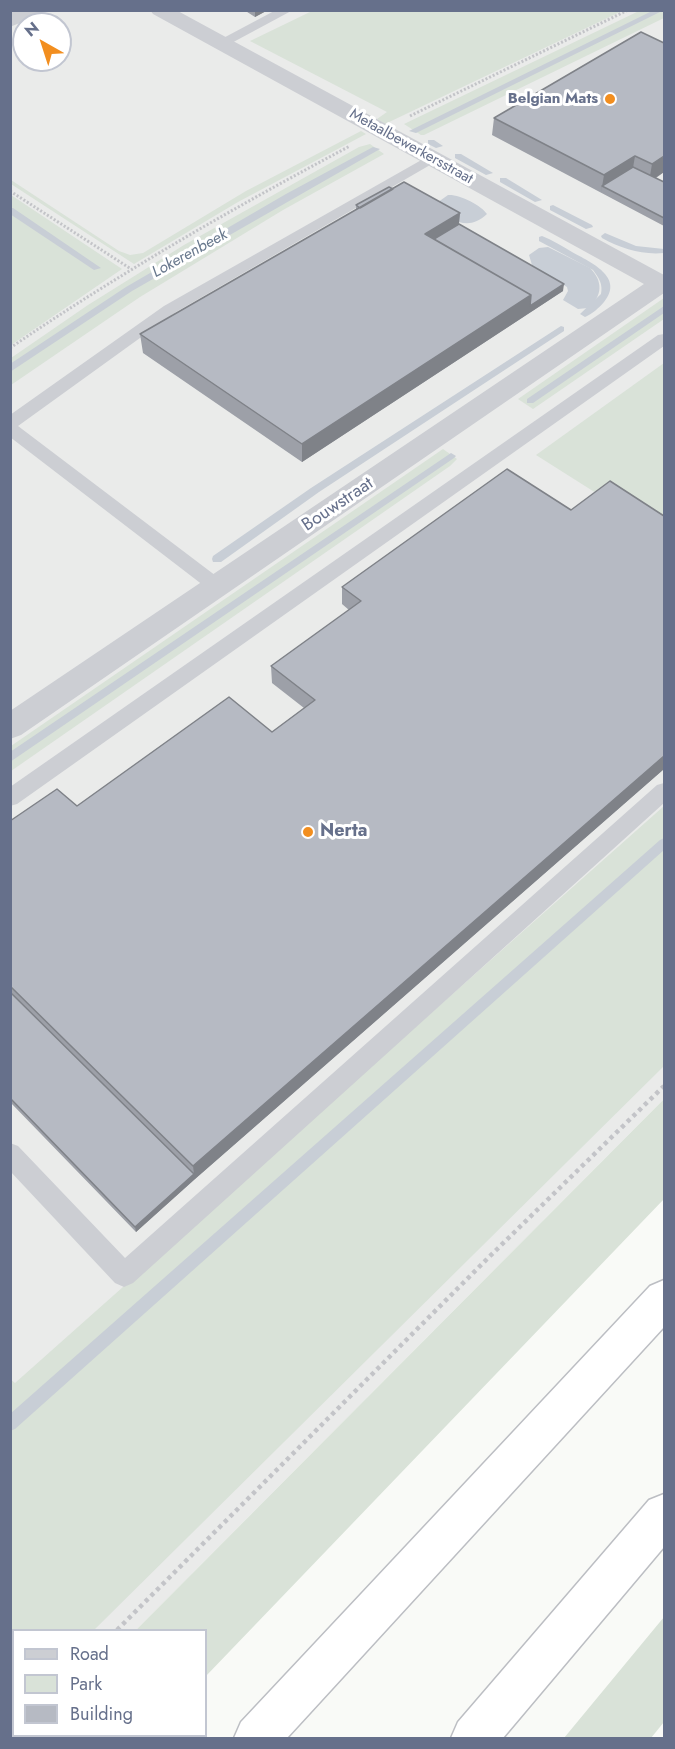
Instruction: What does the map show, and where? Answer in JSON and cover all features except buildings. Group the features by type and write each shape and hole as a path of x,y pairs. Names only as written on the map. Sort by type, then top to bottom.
{"highway":[{"path":"257,1738 664,1299"},
{"path":"474,1738 664,1515"}],"street":[{"path":"10,21 34,10"},
{"name":"Metaalbewerkersstraat","path":"160,10 663,283"},
{"name":"Bouwstraat","path":"10,728 663,283"}],"lane":[{"path":"221,44 286,10"},
{"path":"10,423 170,309 432,158"},
{"path":"10,798 664,339"},
{"path":"10,428 218,587"},
{"path":"10,1154 124,1275 664,791"}],"path":[{"path":"10,348 94,291 243,203 380,130 628,10"},
{"path":"10,191 131,269"},
{"path":"118,1629 489,1257 664,1086"}],"shaded area":[{"path":"11,11 664,11 664,1099 137,1629 12,1629 12,1737 30,1737 11,1738"},
{"path":"448,195 469,201 487,214 467,223 454,220 433,209 434,205"},
{"path":"548,247 590,268 594,273 600,288 596,299 588,308 578,309 563,300 568,291 567,287 532,265 529,255 539,248"}],"green space":[{"path":"641,10 664,11 664,18 424,135 404,124"},
{"path":"312,11 622,11 385,124 377,119 387,112 250,41"},
{"path":"361,131 366,134 238,202 134,264 11,184 11,180 119,251 130,255 143,253 246,191"},
{"path":"370,144 384,154 283,210 140,297 11,385 11,358 88,305 184,245 359,147"},
{"path":"11,195 122,269 10,345"},
{"path":"664,298 664,319 533,409 518,399"},
{"path":"664,363 664,536 536,455"},
{"path":"443,449 457,459 450,466 11,771 11,746"},
{"path":"664,806 664,1066 95,1629 12,1629 11,1717 10,1379 15,1383"},
{"path":"664,1099 664,1199 207,1675 207,1629 137,1629"},
{"path":"664,1617 664,1722 651,1738 564,1738"},
{"path":"30,1737 147,1737 146,1738 28,1738"}],"waterway":[{"name":"Lokerenbeek","path":"413,131 661,10"},
{"path":"431,142 439,146"},
{"name":"Lokerenbeek","path":"10,369 129,289 289,196 376,149"},
{"path":"458,156 489,173"},
{"path":"503,180 538,200"},
{"path":"553,208 589,227"},
{"path":"10,210 97,268"},
{"path":"605,236 633,248 664,251"},
{"path":"542,239 596,268 602,275 606,288 605,294 598,304 585,314"},
{"path":"530,401 664,309"},
{"path":"217,559 315,490 561,329"},
{"path":"10,758 451,456"},
{"path":"10,1424 664,843"}],"place":[{"name":"Belgian Mats","path":"610,99"},
{"name":"Nerta","path":"308,832"}]}
